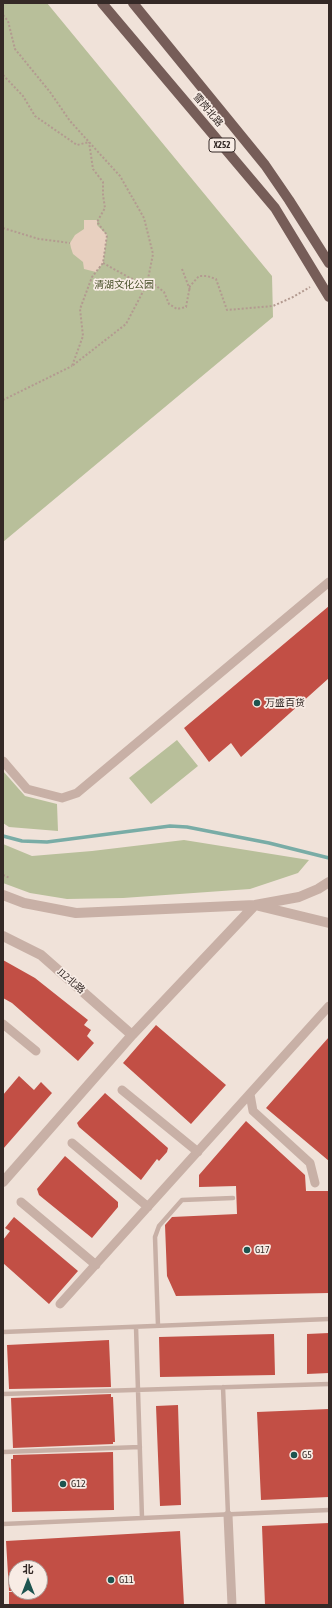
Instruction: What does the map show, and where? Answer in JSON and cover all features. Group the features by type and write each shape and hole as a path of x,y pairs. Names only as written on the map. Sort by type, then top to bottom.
{"main road":[{"name":"雪岗北路","path":"102,3 275,208 329,297"},
{"name":"雪岗北路","path":"133,3 265,165 329,264"}],"street":[{"path":"3,761 27,789 62,798 77,793 329,582"},
{"path":"3,895 24,903 76,913 255,905 299,897 318,889 329,882"},
{"path":"255,905 329,922"},
{"path":"3,1182 132,1035 255,905"},
{"name":"J12北路","path":"3,936 41,955 132,1035"},
{"path":"60,1304 329,1006"},
{"path":"3,1024 36,1051"},
{"path":"122,1090 198,1152"},
{"path":"250,1094 253,1111 310,1163 315,1183"},
{"path":"72,1143 148,1207"},
{"path":"21,1202 96,1265"},
{"path":"228,1515 232,1605"}],"lane":[{"path":"158,1326 155,1237 158,1226 182,1200 233,1198"},
{"path":"3,1332 329,1320"},
{"path":"136,1327 142,1518"},
{"path":"3,1394 329,1384"},
{"path":"223,1387 228,1515"},
{"path":"3,1452 140,1447"},
{"path":"3,1524 329,1510"}],"path":[{"path":"3,15 8,21 15,49 50,92 70,121 120,176 144,218 153,254 147,284 126,324 72,366 3,400"},
{"path":"3,75 23,96 35,116 77,145 90,142"},
{"path":"72,366 83,336 80,309 92,277 103,263 107,234 97,222 105,208 103,195 104,182 94,169 90,142"},
{"path":"3,228 38,239 70,242"},
{"path":"103,263 130,278 155,285 164,292 169,304 177,309 186,307 190,286 200,276 207,276 216,279 227,310 273,306 293,297 320,281"},
{"path":"182,269 190,290"},
{"path":"3,875 10,878"}],"green space":[{"name":"清湖文化公园","path":"3,3 47,3 272,276 273,317 3,542"},
{"path":"177,740 198,766 151,804 129,778"},
{"path":"3,771 25,796 57,804 58,831 9,827 3,823"},
{"path":"184,840 309,860 298,873 250,889 123,898 67,899 30,893 3,883 3,844 32,856 92,851"}],"shaded area":[{"path":"84,220 97,220 97,225 107,235 103,263 96,272 84,269 83,262 73,254 71,248 70,243 75,235 84,229"}],"building":[{"name":"万盛百货","path":"329,606 329,678 241,757 231,743 209,762 184,728"},
{"path":"3,960 35,978 88,1020 84,1025 91,1030 87,1036 94,1043 78,1061 12,1003 3,998"},
{"path":"156,1025 226,1085 191,1124 123,1063"},
{"path":"329,1037 329,1161 266,1108"},
{"path":"19,1076 34,1090 41,1082 52,1093 3,1149 3,1095"},
{"path":"105,1093 168,1148 167,1152 159,1161 157,1159 141,1180 79,1127 77,1123"},
{"name":"G17","path":"246,1121 305,1175 306,1191 329,1191 329,1293 176,1296 167,1276 165,1225 172,1217 237,1214 236,1186 199,1187 199,1175"},
{"path":"65,1156 118,1202 118,1207 92,1238 39,1195 37,1189"},
{"path":"14,1217 78,1271 49,1304 3,1263 3,1240 10,1231 5,1228"},
{"path":"329,1333 329,1373 307,1374 307,1334"},
{"path":"274,1334 275,1375 160,1377 159,1337"},
{"path":"109,1340 111,1387 9,1389 7,1345"},
{"path":"111,1394 111,1397 113,1397 115,1442 113,1442 113,1444 13,1448 11,1398"},
{"path":"178,1405 181,1505 160,1506 156,1406"},
{"name":"G5","path":"329,1409 329,1497 261,1500 257,1412"},
{"name":"G12","path":"113,1452 114,1510 12,1512 11,1459 13,1459 13,1455"},
{"path":"329,1523 329,1605 265,1605 262,1526"},
{"name":"G11","path":"180,1531 184,1605 9,1605 9,1600 48,1600 48,1560 8,1560 8,1574 6,1541"}],"waterway":[{"path":"3,836 22,841 47,842 170,826 187,827 269,843 329,858"}],"place":[{"name":"万盛百货","path":"257,703"},
{"name":"G17","path":"247,1250"},
{"name":"G5","path":"294,1455"},
{"name":"G12","path":"63,1484"},
{"name":"G11","path":"111,1580"}]}
